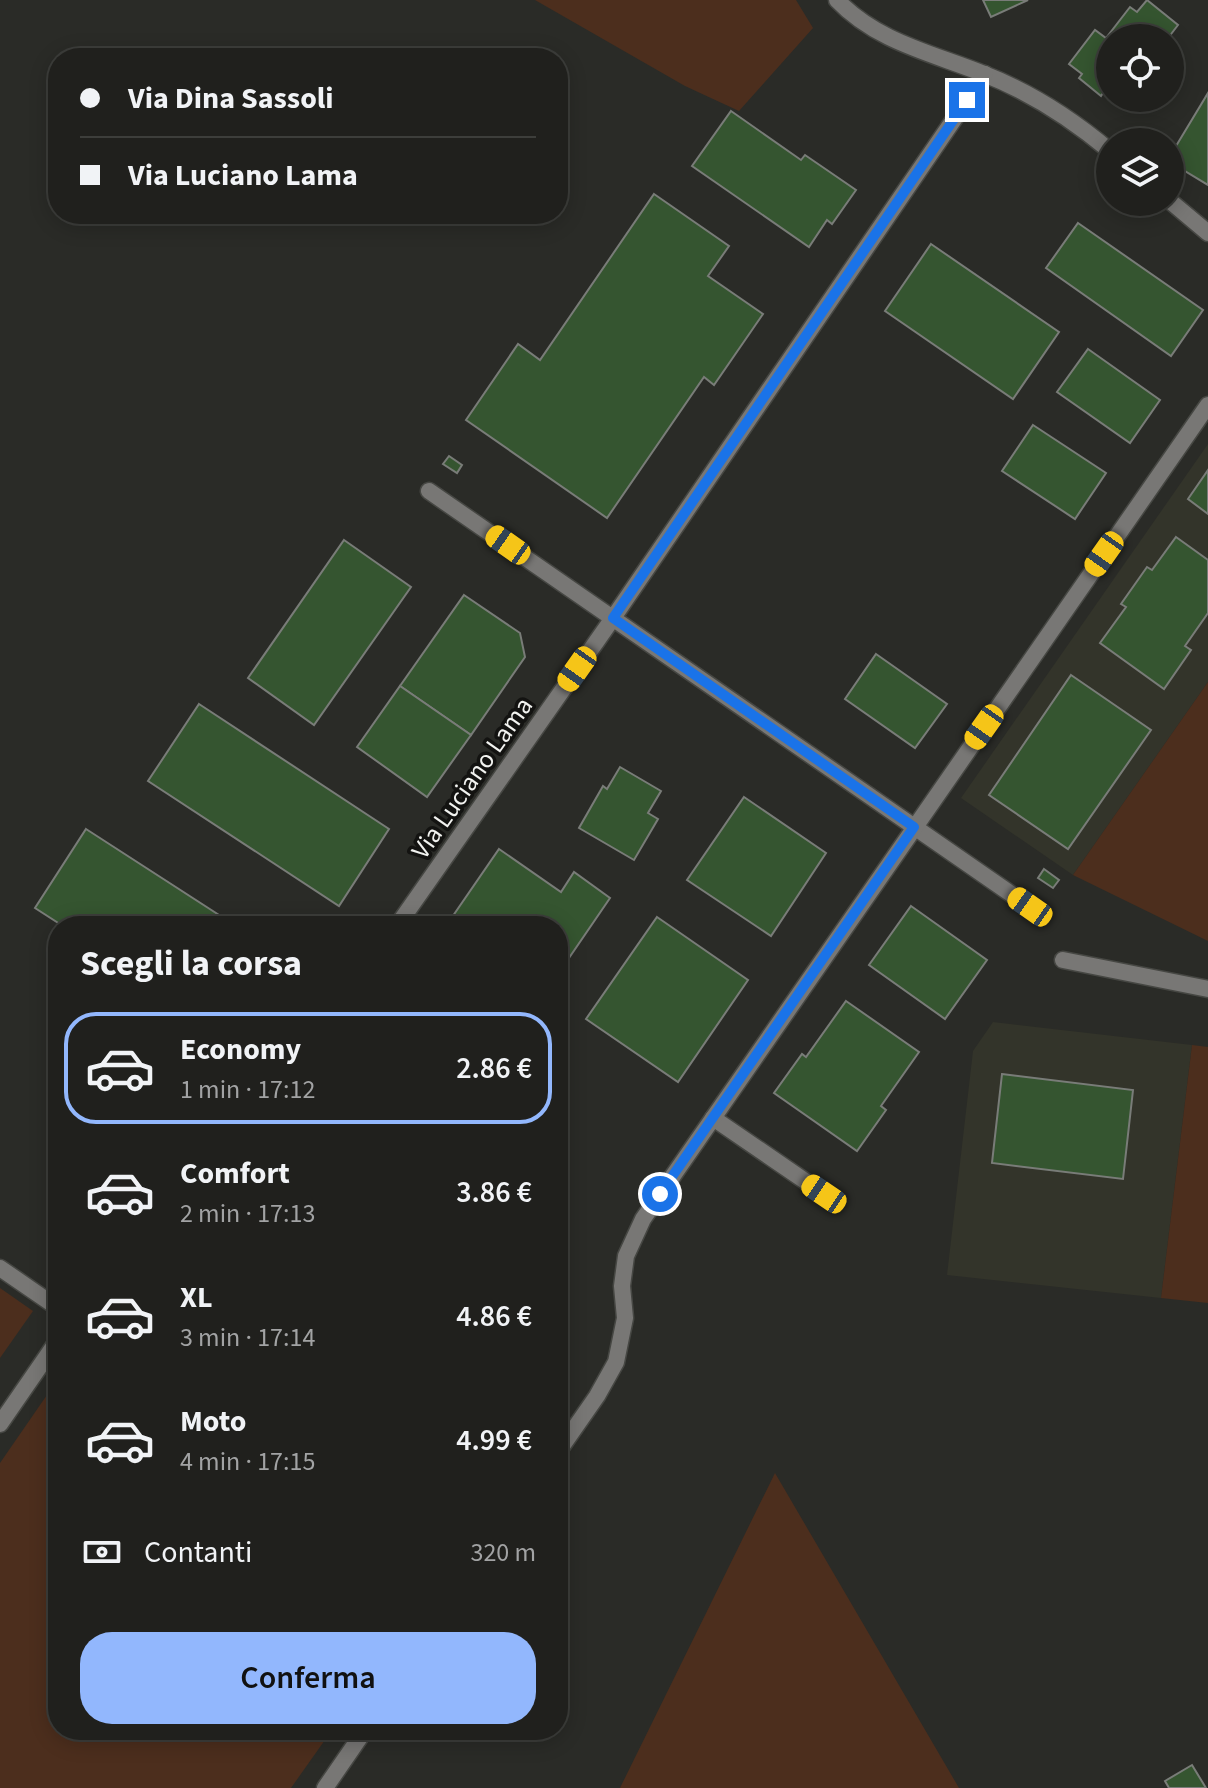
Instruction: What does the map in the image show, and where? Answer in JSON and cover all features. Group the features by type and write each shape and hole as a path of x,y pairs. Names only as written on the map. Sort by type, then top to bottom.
{"street":[{"path":"837,0 849,13 890,40 985,74 1039,99 1096,141"},
{"name":"Via Luciano Lama","path":"404,916 613,618 985,74"},
{"path":"1184,213 1208,233"},
{"path":"568,1438 616,1362 625,1318 622,1286 626,1256 643,1219 1208,405"},
{"path":"429,491 1030,907"},
{"path":"1063,960 1208,989"},
{"path":"713,1118 824,1194"},
{"path":"0,1268 48,1301"},
{"path":"0,1424 48,1354"},
{"path":"325,1788 358,1740"}],"shaded area":[{"path":"535,0 796,0 813,28 739,111 685,86"},
{"path":"1208,444 1208,682 1073,875 961,798"},
{"path":"1208,682 1208,941 1073,875"},
{"path":"993,1022 1192,1045 1161,1298 947,1275 973,1051"},
{"path":"1192,1045 1208,1047 1208,1303 1161,1298"},
{"path":"0,1288 33,1311 0,1358"},
{"path":"48,1393 48,1740 325,1740 291,1788 0,1788 0,1463"},
{"path":"775,1473 959,1788 620,1788"}],"building":[{"path":"983,0 1028,0 991,17"},
{"path":"1147,0 1177,24 1117,24 1130,7 1137,12"},
{"path":"1095,30 1096,92 1079,78 1082,74 1069,64"},
{"path":"1208,93 1208,185 1184,170 1184,133"},
{"path":"731,111 801,160 805,155 856,190 832,224 827,220 809,247 692,166"},
{"path":"654,194 729,246 708,276 763,314 714,385 704,377 607,518 466,420 518,344 540,360"},
{"path":"1078,223 1203,310 1171,356 1046,268"},
{"path":"931,244 1059,332 1013,399 885,311"},
{"path":"1088,349 1160,400 1130,443 1057,392"},
{"path":"1033,425 1106,473 1075,519 1002,471"},
{"path":"449,456 462,465 457,473 443,464"},
{"path":"1208,470 1208,514 1188,499"},
{"path":"1176,537 1208,560 1208,613 1185,646 1191,650 1164,689 1100,643 1126,607 1121,604 1147,567 1152,570"},
{"path":"344,540 411,587 314,725 248,678"},
{"path":"464,595 520,633 525,657 471,735 400,686"},
{"path":"876,654 947,704 915,748 845,699"},
{"path":"1071,675 1151,730 1068,849 989,795"},
{"path":"400,686 471,735 427,797 357,747"},
{"path":"199,704 389,829 339,906 148,781"},
{"path":"620,767 661,791 648,813 658,819 634,860 579,828 603,786 607,789"},
{"path":"744,797 826,853 771,936 687,880"},
{"path":"86,829 221,916 48,916 35,908"},
{"path":"499,849 561,892 574,872 610,898 568,959 568,916 453,916"},
{"path":"1044,869 1059,880 1053,888 1038,878"},
{"path":"911,906 987,960 945,1019 869,965"},
{"path":"657,917 748,980 678,1082 586,1019"},
{"path":"846,1001 919,1052 881,1106 886,1110 857,1151 774,1093 802,1054 806,1057"},
{"path":"1002,1074 1133,1090 1123,1179 992,1163"},
{"path":"1192,1765 1206,1788 1169,1788 1165,1781"}],"route":[{"path":"660,1194 914,827 613,618 967,100"}]}
